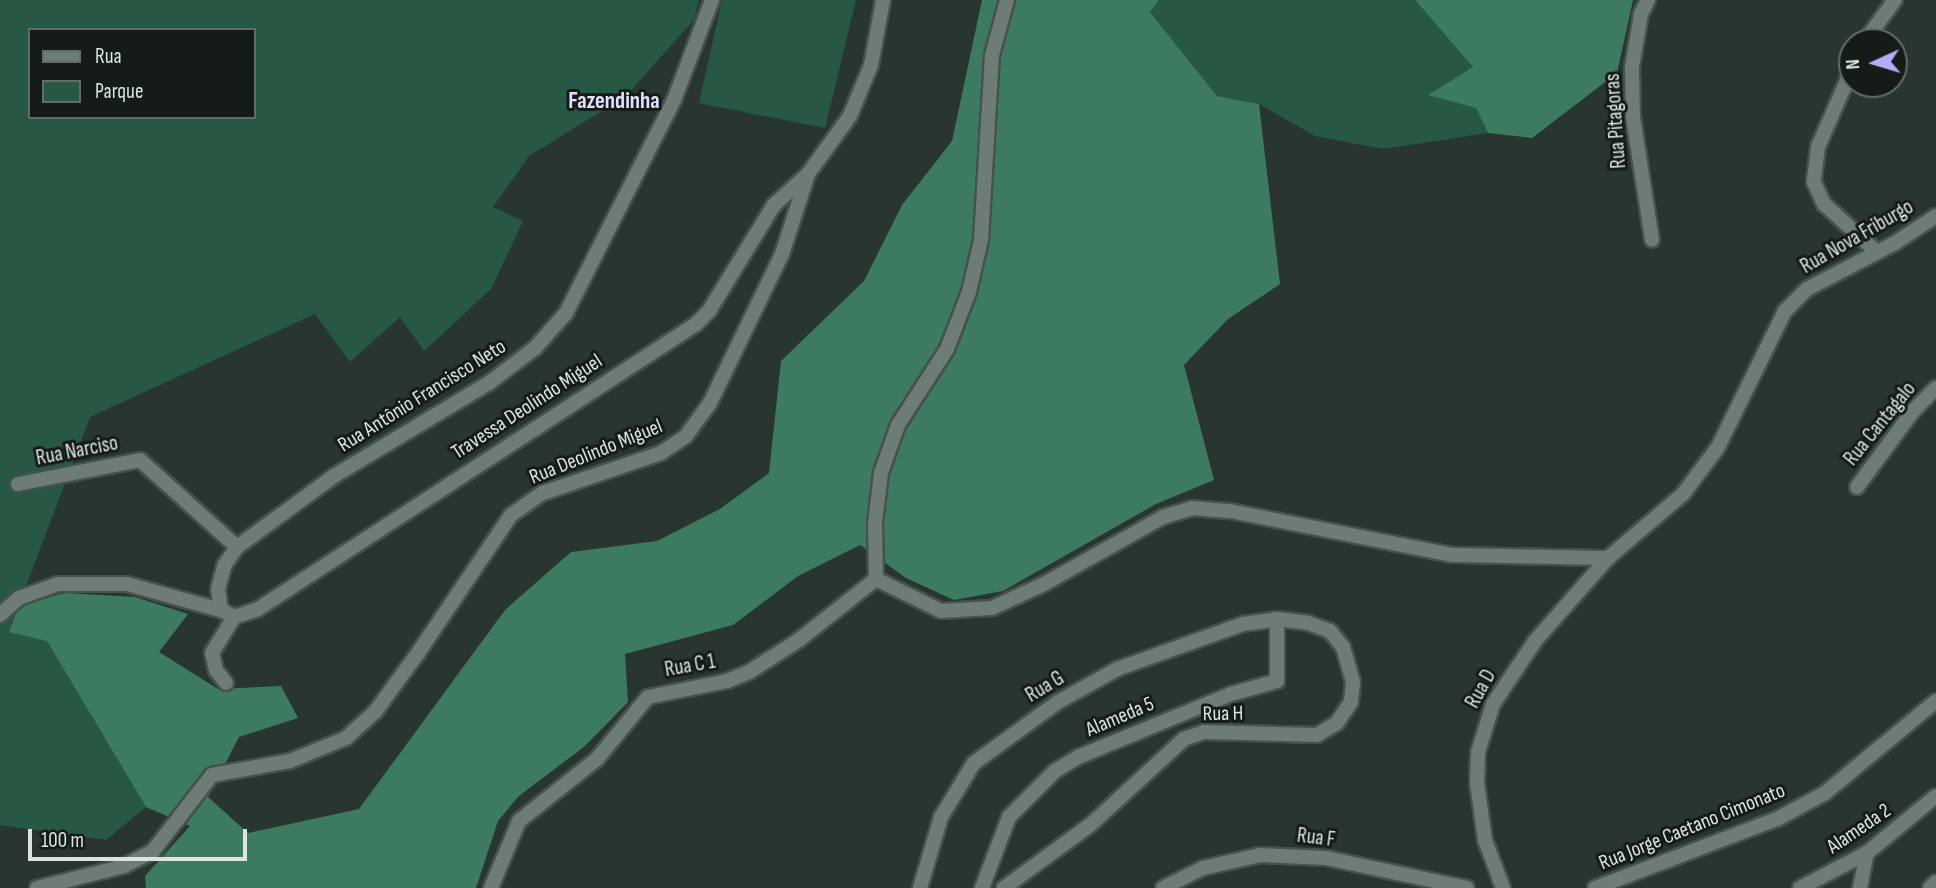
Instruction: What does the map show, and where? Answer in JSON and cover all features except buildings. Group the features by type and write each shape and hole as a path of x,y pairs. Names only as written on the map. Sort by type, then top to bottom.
{"street":[{"name":"Rua Antônio Francisco Neto","path":"228,613 218,589 224,566 237,547 334,476 489,383 535,348 566,313 674,100 712,0"},
{"name":"Rua Deolindo Miguel","path":"37,888 124,866 153,851 212,775 290,761 346,738 375,712 510,515 543,493 661,453 686,436 710,404 782,254 808,174 850,116 871,65 883,0"},
{"path":"1007,0 992,55 981,240 969,292 947,349 898,425 881,472 875,523 876,579 941,611 992,608 1044,584 1163,517 1192,508 1230,511 1452,555 1608,558"},
{"name":"Rua Pitagoras","path":"1648,0 1641,14 1632,67 1633,117 1652,240"},
{"path":"1874,28 1895,0"},
{"path":"1839,98 1818,147 1814,183 1824,204 1877,252"},
{"name":"Travessa Deolindo Miguel","path":"228,613 258,609 696,324 709,311 774,205 808,174"},
{"name":"Rua Nova Friburgo","path":"1621,545 1683,494 1718,447 1785,311 1807,289 1877,252 1936,216"},
{"name":"Rua Cantagalo","path":"1857,487 1913,411 1936,388"},
{"name":"Rua Narciso","path":"18,484 139,460 237,547"},
{"name":"Rua D","path":"1503,888 1485,840 1480,808 1478,762 1483,731 1493,704 1535,641 1621,545"},
{"name":"Rua C 1","path":"491,888 519,821 597,759 648,696 727,681 749,672 799,640 876,579"},
{"path":"0,615 19,598 58,584 127,584 228,613 212,653 216,670 226,683"},
{"name":"Rua G","path":"920,888 941,817 974,763 994,745 1117,669 1226,628 1277,619"},
{"name":"Alameda 5","path":"982,888 1002,828 1055,771 1078,757 1231,694 1277,681 1277,619"},
{"name":"Rua H","path":"1004,888 1090,825 1184,739 1204,732 1317,735 1337,723 1351,702 1353,682 1343,647 1330,631 1277,619"},
{"name":"Rua Jorge Caetano Cimonato","path":"1595,888 1777,819 1825,793 1936,701"},
{"name":"Alameda 2","path":"1800,888 1867,853 1936,796"},
{"path":"1860,888 1867,853"},
{"name":"Rua F","path":"1163,888 1203,868 1260,855 1326,859 1468,888"},
{"path":"1930,888 1936,883"}],"green space":[{"path":"0,0 699,0 694,20 625,97 529,156 493,207 523,221 491,289 424,351 400,317 350,362 315,314 90,417 9,631 47,640 146,807 106,840 0,825"},
{"path":"722,0 856,0 825,128 699,103"},
{"path":"982,0 1159,0 1150,12 1217,96 1259,104 1280,284 1228,319 1184,365 1214,480 1156,504 1003,591 954,600 906,578 860,545 798,576 733,625 625,654 628,702 585,746 519,796 498,821 476,888 146,888 145,876 190,826 146,807 47,641 9,632 19,605 65,593 135,597 188,614 159,652 218,689 281,686 298,718 239,737 208,797 248,833 359,809 505,610 571,552 657,541 720,509 769,473 781,361 864,281 902,205 952,141"},
{"path":"1159,0 1415,0 1473,67 1429,95 1476,108 1488,133 1383,149 1315,136 1259,104 1217,96 1150,12"},
{"path":"1415,0 1633,0 1617,73 1532,138 1488,133 1476,108 1428,95 1473,67"}],"district":[{"name":"Fazendinha","path":"614,101"}]}
